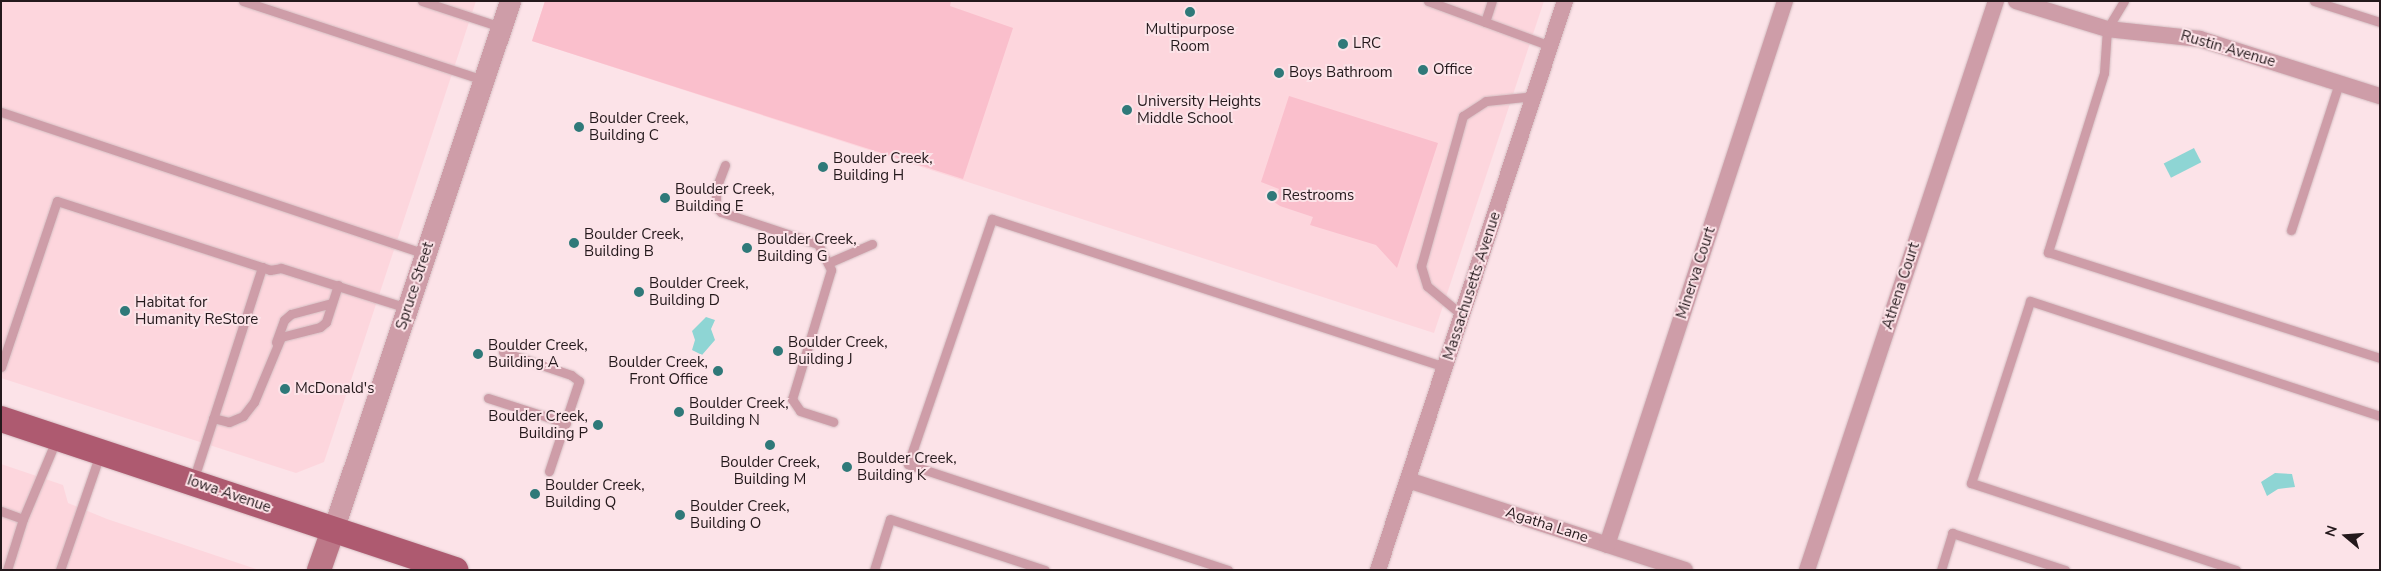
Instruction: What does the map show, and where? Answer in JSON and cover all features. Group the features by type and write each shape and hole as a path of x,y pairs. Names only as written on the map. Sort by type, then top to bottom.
{"main road":[{"name":"Iowa Avenue","path":"1,419 456,570"},
{"name":"Spruce Street","path":"319,570 333,530"}],"street":[{"name":"Spruce Street","path":"333,530 510,1"},
{"name":"Massachusetts Avenue","path":"1378,570 1565,1"},
{"name":"Minerva Court","path":"1607,545 1785,1"},
{"name":"Athena Court","path":"1807,570 1996,1"},
{"name":"Rustin Avenue","path":"2016,1 2107,29 2200,39 2380,96"},
{"name":"Agatha Lane","path":"1408,480 1685,570"}],"lane":[{"path":"244,1 483,80"},
{"path":"422,1 501,27"},
{"path":"1428,1 1550,46"},
{"path":"1485,22 1492,1"},
{"path":"2124,1 2107,29 2104,74 2048,252 2380,358"},
{"path":"2314,1 2380,22"},
{"path":"2291,230 2339,83"},
{"path":"1462,315 1427,286 1421,266 1464,116 1486,101 1534,96"},
{"path":"1,112 425,254"},
{"path":"725,165 716,189 716,207 721,212 818,244 831,270 828,289 792,399 800,411 833,422"},
{"path":"1,367 57,201 262,267 281,268 407,308"},
{"path":"1228,570 908,464 992,219 1445,367"},
{"path":"828,263 872,244"},
{"path":"192,482 262,267"},
{"path":"275,345 281,337 320,327 332,303 338,285"},
{"path":"2236,570 1971,483 2030,301 2380,416"},
{"path":"213,418 229,422 243,416 254,402 284,320 291,314 332,303"},
{"path":"503,352 576,377 579,386 549,471"},
{"path":"488,398 566,423"},
{"path":"7,570 23,519 57,437"},
{"path":"60,570 101,451"},
{"path":"1,511 23,519"},
{"path":"874,570 890,519 1045,570"},
{"path":"1941,570 1952,533 2065,570"}],"shaded area":[{"path":"1,1 476,1 324,462 296,473 1,378"},
{"name":"University Heights Middle School","path":"545,1 1544,1 1434,333 532,41"},
{"path":"545,1 951,1 950,6 1013,28 963,179 532,41"},
{"path":"1289,96 1438,143 1397,268 1376,245 1310,225 1313,217 1280,206 1274,202 1279,189 1261,182"},
{"path":"1,464 63,485 68,503 107,519 259,570 1,570"}],"water":[{"path":"2194,148 2201,162 2171,178 2164,163"},
{"path":"706,317 715,320 711,329 715,340 702,355 692,350 695,340 692,331"},
{"path":"2275,473 2292,474 2295,487 2278,489 2267,496 2261,482"}],"place":[{"name":"Multipurpose Room","path":"1190,12"},
{"name":"LRC","path":"1343,44"},
{"name":"Office","path":"1423,70"},
{"name":"Boys Bathroom","path":"1279,73"},
{"name":"University Heights Middle School","path":"1127,110"},
{"name":"Boulder Creek, Building C","path":"579,127"},
{"name":"Boulder Creek, Building H","path":"823,167"},
{"name":"Restrooms","path":"1272,196"},
{"name":"Boulder Creek, Building E","path":"665,198"},
{"name":"Boulder Creek, Building B","path":"574,243"},
{"name":"Boulder Creek, Building G","path":"747,248"},
{"name":"Boulder Creek, Building D","path":"639,292"},
{"name":"Habitat for Humanity ReStore","path":"125,311"},
{"name":"Boulder Creek, Building J","path":"778,351"},
{"name":"Boulder Creek, Building A","path":"478,354"},
{"name":"Boulder Creek, Front Office","path":"718,371"},
{"name":"McDonald's","path":"285,389"},
{"name":"Boulder Creek, Building N","path":"679,412"},
{"name":"Boulder Creek, Building P","path":"598,425"},
{"name":"Boulder Creek, Building M","path":"770,445"},
{"name":"Boulder Creek, Building K","path":"847,467"},
{"name":"Boulder Creek, Building Q","path":"535,494"},
{"name":"Boulder Creek, Building O","path":"680,515"}]}
